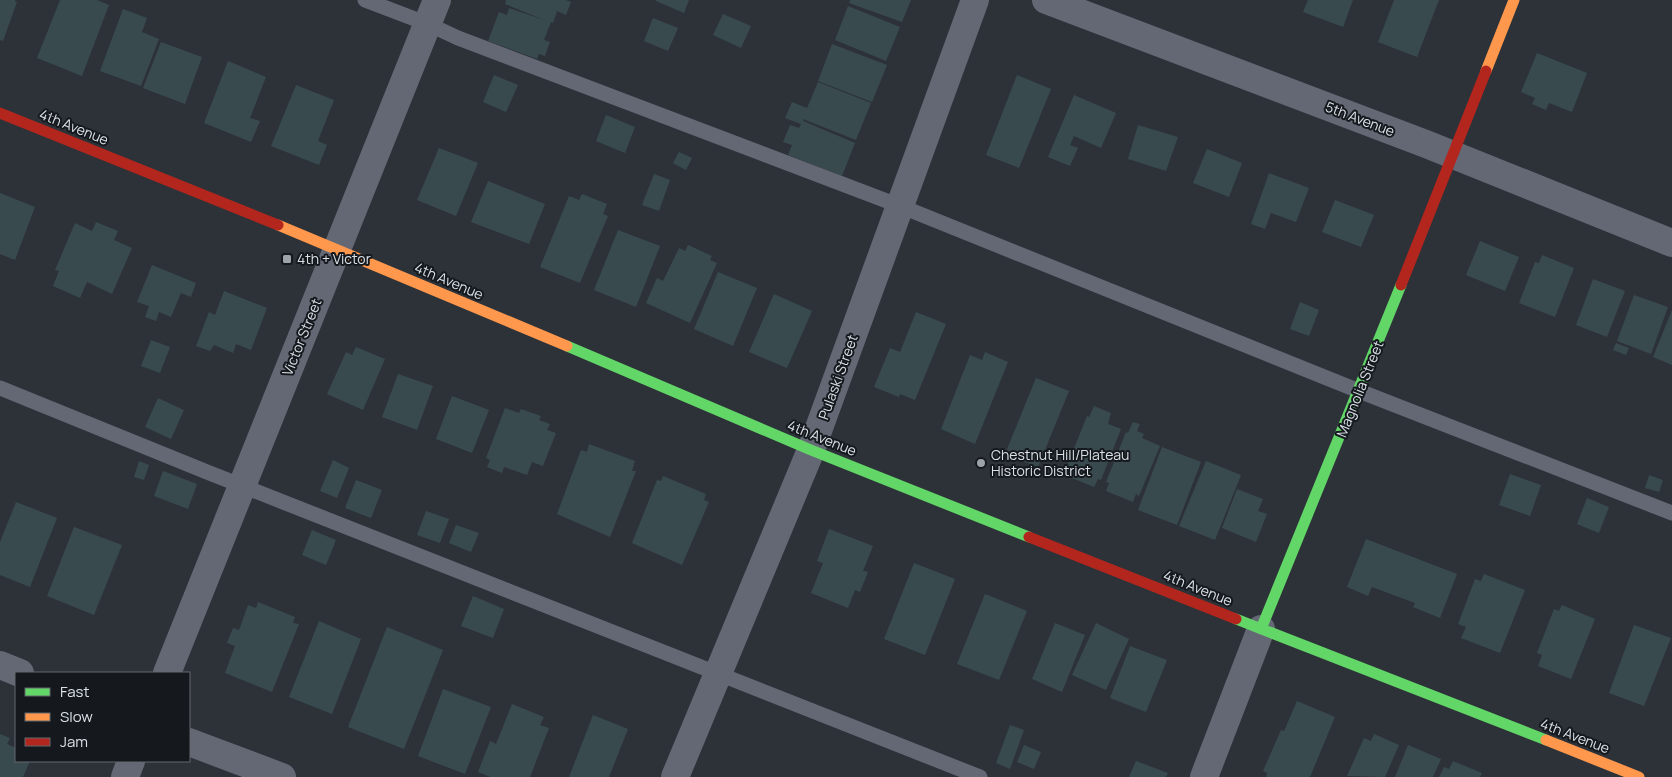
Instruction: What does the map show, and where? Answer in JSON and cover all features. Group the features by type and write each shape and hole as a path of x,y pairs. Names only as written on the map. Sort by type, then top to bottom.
{"main road":[{"name":"Magnolia Street","path":"1261,629 1359,392 1514,0"},
{"name":"4th Avenue","path":"0,113 304,235 811,450 1638,777"}],"street":[{"name":"Pulaski Street","path":"675,777 811,450 975,0"},
{"name":"5th Avenue","path":"1046,0 1454,155 1672,243"},
{"name":"Victor Street","path":"167,672 432,12"},
{"name":"Magnolia Street","path":"1204,777 1261,629"},
{"path":"0,665 18,672"},
{"path":"190,742 282,777"},
{"path":"125,777 131,762"}],"lane":[{"path":"365,0 432,12 458,38 900,206 1359,392 1672,513"},
{"path":"0,388 980,777"}],"building":[{"path":"0,0 15,0 17,2 3,41 0,40"},
{"path":"60,0 97,0 109,5 82,76 37,58"},
{"path":"506,0 566,0 571,2 566,15 557,11 553,23 551,22 544,40 550,42 545,56 539,54 537,59 488,41 499,12 507,15 509,8 544,20 505,4"},
{"path":"656,0 689,0 684,13"},
{"path":"850,0 911,0 902,22 849,3"},
{"path":"1308,0 1353,0 1343,27 1303,12"},
{"path":"1394,0 1439,0 1417,57 1378,42"},
{"path":"848,6 900,27 886,61 835,40"},
{"path":"123,9 147,18 142,32 159,39 141,86 100,71"},
{"path":"723,14 751,26 741,48 713,35"},
{"path":"653,18 678,28 668,51 644,41"},
{"path":"161,42 202,57 185,104 143,88"},
{"path":"832,44 887,65 872,102 818,81"},
{"path":"1537,53 1587,73 1572,112 1549,103 1546,110 1532,104 1535,98 1521,92"},
{"path":"228,61 266,77 250,118 260,121 251,142 204,123"},
{"path":"494,75 518,85 506,112 483,102"},
{"path":"1017,75 1051,89 1019,168 986,155"},
{"path":"818,82 871,103 856,140 803,119 803,121 855,143 842,176 788,155 792,145 783,142 790,125 799,128 801,124 785,118 792,102 807,108"},
{"path":"296,85 334,100 318,141 327,145 319,165 271,146"},
{"path":"1074,95 1116,113 1101,148 1074,136 1070,145 1078,148 1070,166 1048,157"},
{"path":"606,115 635,127 625,153 596,141"},
{"path":"1138,125 1178,137 1166,171 1128,159"},
{"path":"439,148 478,163 456,216 417,200"},
{"path":"1207,149 1242,163 1229,197 1193,183"},
{"path":"679,152 692,158 686,170 673,163"},
{"path":"1269,173 1309,188 1296,222 1271,213 1265,229 1251,224"},
{"path":"654,174 670,180 659,211 642,205"},
{"path":"488,181 545,204 529,244 471,222"},
{"path":"0,193 35,207 15,260 0,254"},
{"path":"582,194 607,204 603,214 608,216 580,283 540,267 569,196 579,200"},
{"path":"1335,200 1374,215 1361,247 1322,232"},
{"path":"96,222 118,231 114,240 132,248 112,294 87,282 80,298 53,286 59,271 55,270 75,223 92,231"},
{"path":"618,230 660,246 636,307 594,290"},
{"path":"1480,241 1519,257 1505,291 1466,275"},
{"path":"688,245 712,256 710,260 717,263 690,323 646,303 657,278 663,281 679,248 685,251"},
{"path":"1542,255 1574,268 1555,317 1519,303 1535,262 1539,263"},
{"path":"152,265 196,283 191,297 181,293 171,317 159,312 156,321 145,317 149,306 137,302"},
{"path":"718,272 757,288 733,346 694,329"},
{"path":"1593,279 1625,291 1607,337 1576,325"},
{"path":"224,291 267,308 251,350 236,344 233,353 214,345 210,351 196,346 209,312 215,315"},
{"path":"774,294 812,311 787,368 749,352"},
{"path":"1634,295 1668,307 1651,354 1617,341"},
{"path":"1300,302 1319,310 1309,336 1290,329"},
{"path":"1672,310 1672,365 1653,357"},
{"path":"916,312 946,324 915,400 900,394 899,397 874,387 890,348 900,352"},
{"path":"151,340 170,347 160,373 141,366"},
{"path":"1616,343 1629,348 1626,355 1613,350"},
{"path":"356,347 385,359 363,410 327,394 346,352 352,355"},
{"path":"985,352 1008,362 975,444 941,429 970,355 982,360"},
{"path":"398,374 433,386 417,430 382,417"},
{"path":"1036,378 1069,391 1038,467 1005,454"},
{"path":"452,396 489,410 472,453 436,439"},
{"path":"158,398 184,410 171,439 145,427"},
{"path":"1094,406 1111,413 1108,424 1121,429 1101,480 1098,479 1094,487 1067,476 1070,468 1067,466 1087,416 1089,417"},
{"path":"505,408 519,413 521,409 541,416 539,420 550,424 547,430 556,433 543,466 532,462 527,475 504,467 502,473 487,467 490,460 486,458"},
{"path":"1133,422 1140,424 1137,431 1144,434 1142,438 1160,446 1139,496 1136,494 1133,502 1106,491 1109,483 1106,482 1126,432 1128,433"},
{"path":"589,444 635,461 632,471 636,471 610,537 557,514 581,450 587,452"},
{"path":"1162,447 1201,462 1177,525 1138,510"},
{"path":"333,460 349,468 337,498 320,491"},
{"path":"139,461 149,465 144,480 134,477"},
{"path":"1206,461 1241,475 1215,540 1179,526"},
{"path":"163,471 197,484 188,509 154,496"},
{"path":"1510,474 1541,485 1530,516 1499,505"},
{"path":"1649,475 1663,480 1659,492 1645,488"},
{"path":"663,476 706,494 704,500 709,502 682,565 632,543 657,480 661,481"},
{"path":"356,480 382,490 371,518 345,508"},
{"path":"1237,489 1263,499 1258,511 1267,514 1256,542 1222,528"},
{"path":"1587,498 1609,507 1599,533 1577,524"},
{"path":"16,502 57,518 30,587 0,575 0,542"},
{"path":"426,511 449,519 440,543 417,535"},
{"path":"456,525 479,533 471,552 449,543"},
{"path":"74,527 122,545 94,615 47,596"},
{"path":"829,529 873,546 863,571 868,572 860,592 855,590 848,608 811,593 823,563 817,561"},
{"path":"312,530 336,540 326,565 302,555"},
{"path":"1366,539 1457,574 1440,618 1413,607 1415,603 1372,587 1368,596 1347,587"},
{"path":"914,563 955,579 925,655 884,639"},
{"path":"1484,574 1525,590 1500,653 1461,638 1466,627 1458,624 1475,579 1481,581"},
{"path":"985,594 1027,611 999,680 957,664"},
{"path":"473,596 504,609 493,638 461,626"},
{"path":"258,602 295,617 293,623 299,624 272,692 225,673 235,646 227,643 233,628 239,630 248,605 256,608"},
{"path":"1562,605 1595,619 1571,679 1538,666 1542,655 1537,653 1554,609 1559,611"},
{"path":"319,621 361,639 332,714 289,697"},
{"path":"1055,623 1085,635 1062,692 1032,679"},
{"path":"1096,623 1129,639 1106,690 1072,675"},
{"path":"1634,625 1671,638 1644,706 1609,693"},
{"path":"387,627 443,650 404,749 348,727"},
{"path":"1130,646 1167,660 1146,712 1110,698"},
{"path":"443,689 491,707 465,774 418,756"},
{"path":"1297,701 1335,717 1310,777 1266,777 1267,773 1263,771 1281,730 1284,731"},
{"path":"512,704 544,717 540,725 549,728 530,777 490,777 478,772 490,741 496,744"},
{"path":"593,715 628,729 609,777 569,777"},
{"path":"1010,725 1024,730 1010,769 996,763"},
{"path":"0,734 10,738 7,744 15,748 15,762 30,762 23,777 0,777"},
{"path":"1374,734 1399,745 1385,777 1347,776 1364,738 1371,741"},
{"path":"1024,745 1041,752 1034,769 1017,762"},
{"path":"1408,745 1441,759 1433,777 1395,777"},
{"path":"1136,761 1168,773 1166,777 1129,777"},
{"path":"1453,761 1482,773 1480,777 1439,777 1444,767 1449,769"}],"traffic: fast":[{"path":"1261,629 1401,285"},
{"path":"567,346 811,450 1029,537"},
{"path":"1236,619 1546,740"}],"traffic: slow":[{"path":"1486,71 1514,0"},
{"path":"278,225 567,346"},
{"path":"1546,740 1639,777"}],"traffic: jam":[{"path":"1401,285 1486,71"},
{"path":"0,113 278,225"},
{"path":"1029,537 1236,619"}],"place":[{"name":"4th + Victor","path":"287,259"},
{"name":"Chestnut Hill/Plateau Historic District","path":"981,463"}]}
